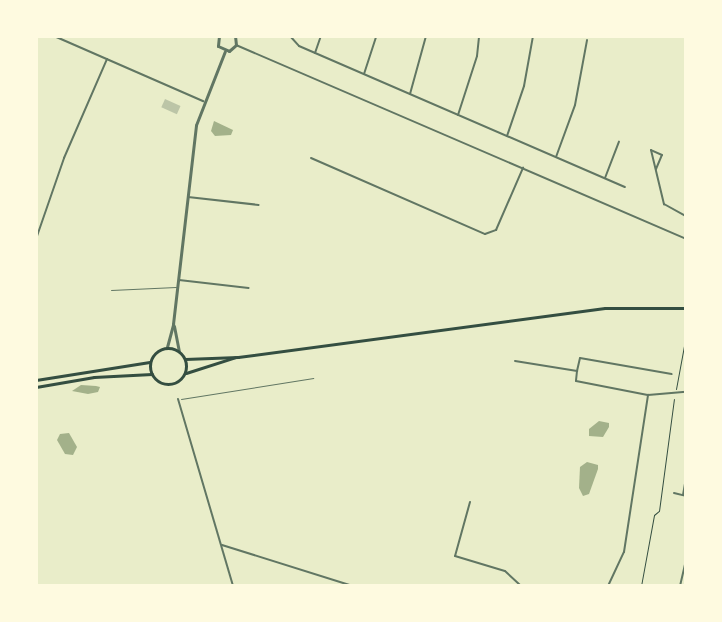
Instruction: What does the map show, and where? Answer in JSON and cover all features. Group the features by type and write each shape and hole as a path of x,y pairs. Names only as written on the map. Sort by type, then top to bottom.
{"main road":[{"path":"185,374 185,359 179,351 167,347 156,352 150,362 152,374 159,382 170,384 185,374 192,368 237,357 526,316 605,308 686,308"},
{"path":"185,359 237,357"},
{"path":"36,380 150,362"},
{"path":"36,387 94,377 152,374"}],"street":[{"path":"54,36 203,101"},
{"path":"218,36 218,46 225,51"},
{"path":"235,36 236,45"},
{"path":"290,36 299,46 625,187"},
{"path":"315,53 321,36"},
{"path":"364,74 376,36"},
{"path":"410,94 426,36"},
{"path":"458,115 474,66 479,36"},
{"path":"507,136 524,86 533,36"},
{"path":"556,157 575,105 587,40"},
{"path":"167,347 173,324 179,280 196,125 203,101 225,51 236,45"},
{"path":"236,45 686,239"},
{"path":"36,239 64,158 107,59"},
{"path":"605,178 619,142"},
{"path":"657,169 662,155 651,150 664,204 686,216"},
{"path":"310,158 485,234 496,230 523,168"},
{"path":"188,197 259,205"},
{"path":"179,280 249,288"},
{"path":"173,324 179,351"},
{"path":"672,374 580,358 576,381 648,394 686,392"},
{"path":"515,361 577,371"},
{"path":"608,586 624,552 648,394"},
{"path":"178,399 233,586"},
{"path":"674,493 685,496 686,478"},
{"path":"470,502 455,556 505,571 521,586"},
{"path":"222,545 353,586"},
{"path":"680,586 686,560"}],"lane":[{"path":"111,290 178,287"},
{"path":"178,399 313,378"}],"path":[{"path":"641,586 654,515 659,511 675,394 686,335"}],"shaded area":[{"path":"214,121 233,130 231,135 215,136 211,131"},
{"path":"81,385 100,387 98,392 88,394 72,391"},
{"path":"599,421 609,423 603,437 589,436 589,429"},
{"path":"69,433 77,447 73,455 65,454 57,440 60,434"},
{"path":"587,462 598,465 598,469 589,494 583,496 579,488 580,467"}],"building":[{"path":"165,99 181,106 177,114 161,107"}]}
